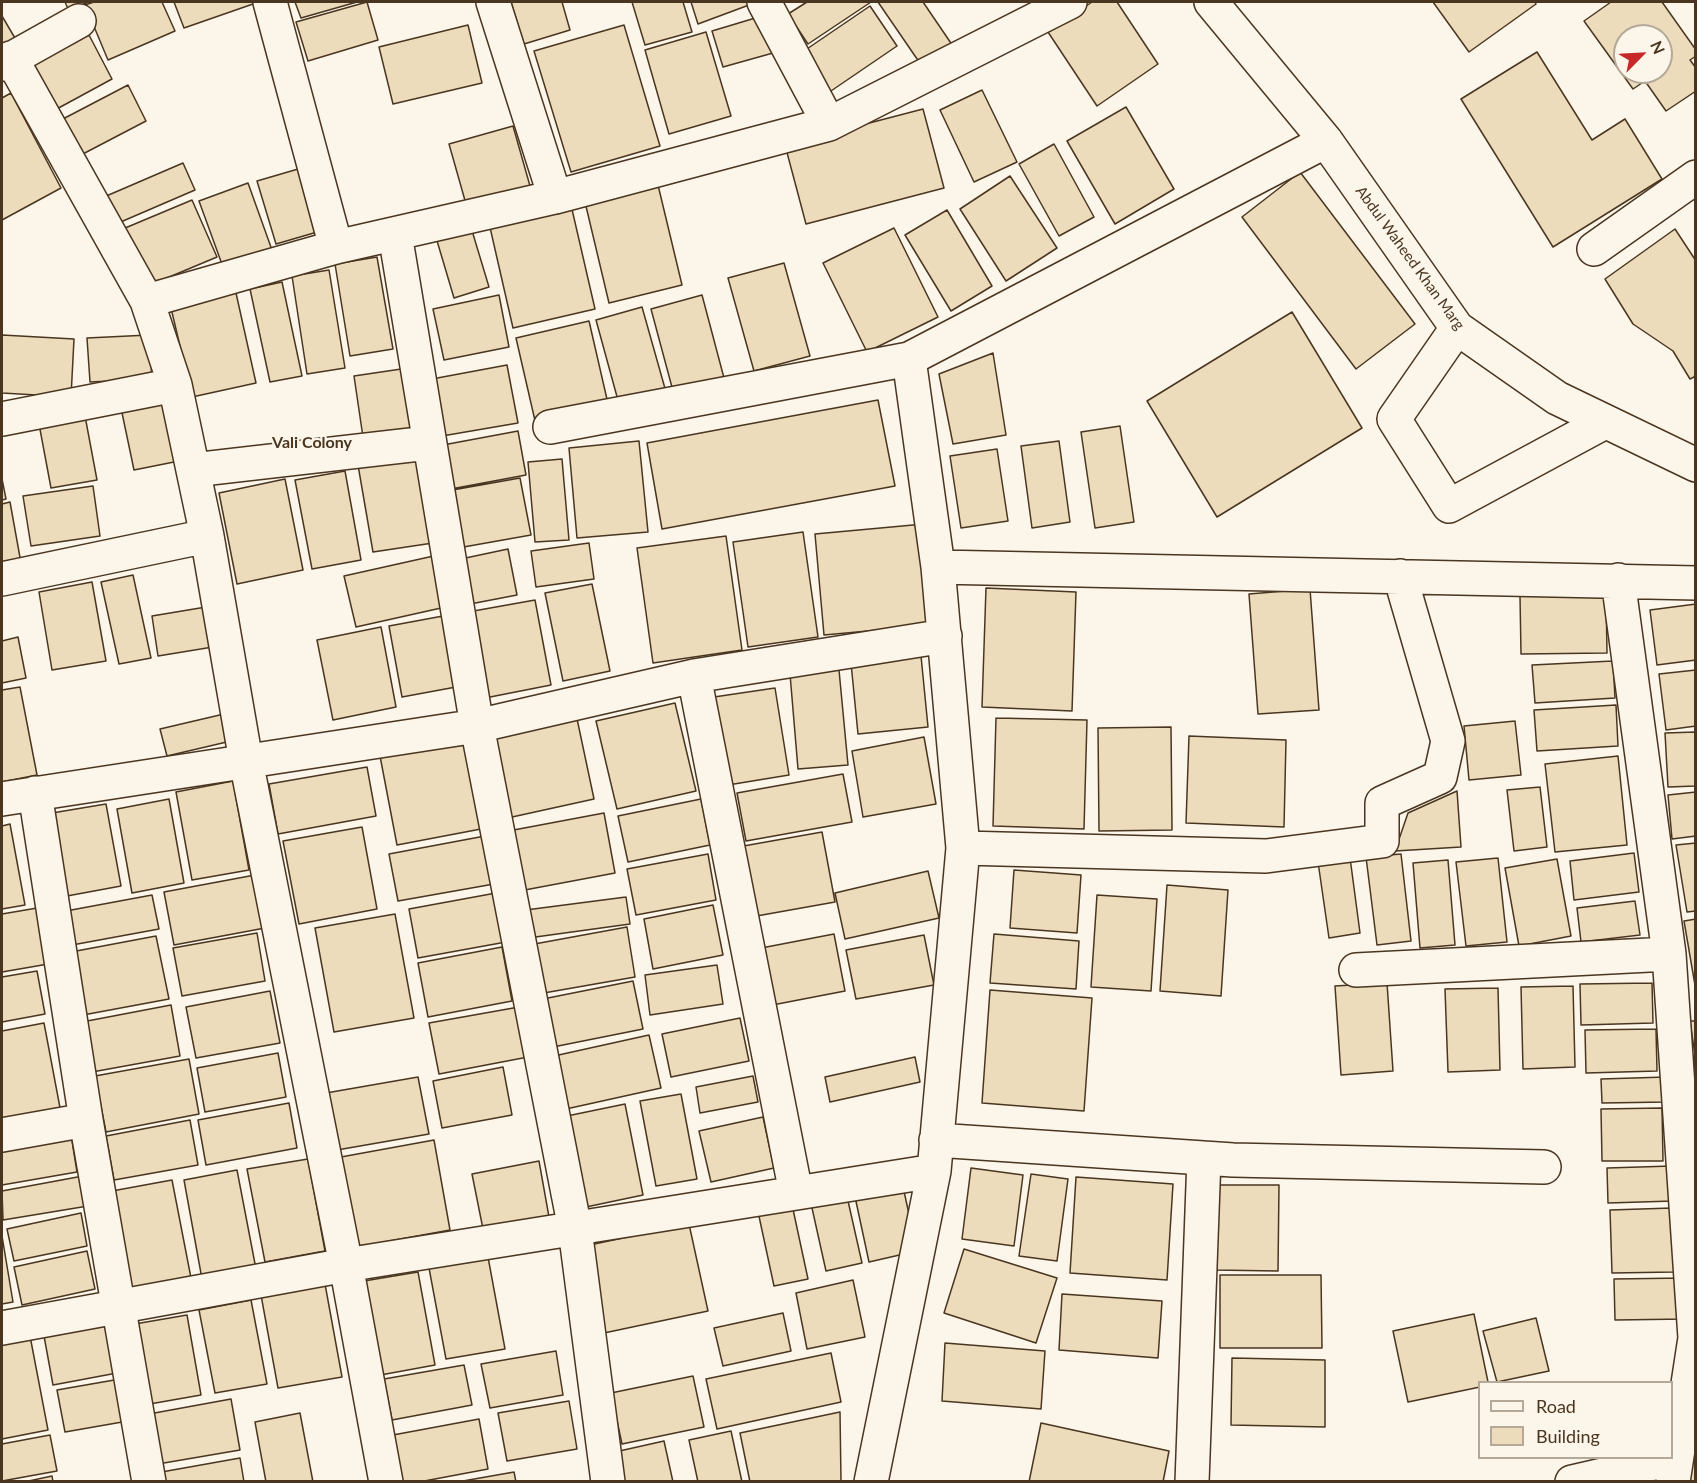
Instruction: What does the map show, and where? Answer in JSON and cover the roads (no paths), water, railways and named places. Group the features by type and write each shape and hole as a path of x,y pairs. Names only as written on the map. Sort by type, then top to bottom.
{"street":[{"path":"270,2 336,247"},
{"path":"493,2 555,197"},
{"path":"764,2 829,124"},
{"path":"147,301 336,247 555,197 829,124 1070,2"},
{"name":"Abdul Waheed Khan Marg","path":"1211,2 1326,141 1457,328 1557,398 1695,465"},
{"path":"79,21 6,61 147,301 175,385 207,536 246,760 346,1265 386,1482"},
{"path":"550,427 909,359 1326,141"},
{"path":"1593,249 1695,177"},
{"path":"395,234 428,443 477,726 575,1229 608,1482"},
{"path":"1457,328 1394,419 1449,506 1605,422"},
{"path":"871,1482 935,1155 963,848 938,567 909,359"},
{"path":"2,419 175,385"},
{"path":"193,470 428,443"},
{"path":"2,579 207,536"},
{"path":"938,567 1695,583"},
{"path":"963,848 1266,856 1382,841 1382,803 1440,777 1448,741 1400,576"},
{"path":"1572,1482 1675,1470 1695,1338 1669,954 1618,580"},
{"path":"2,799 477,726 694,676 945,636"},
{"path":"694,676 796,1193"},
{"path":"35,794 86,1120 149,1482"},
{"path":"1356,970 1669,954"},
{"path":"2,1135 86,1120"},
{"path":"2,1329 346,1265 796,1193 935,1155 1204,1158 1544,1167"},
{"path":"1192,1482 1204,1158"}],"district":[{"name":"Vali Colony","path":"312,443"}]}
